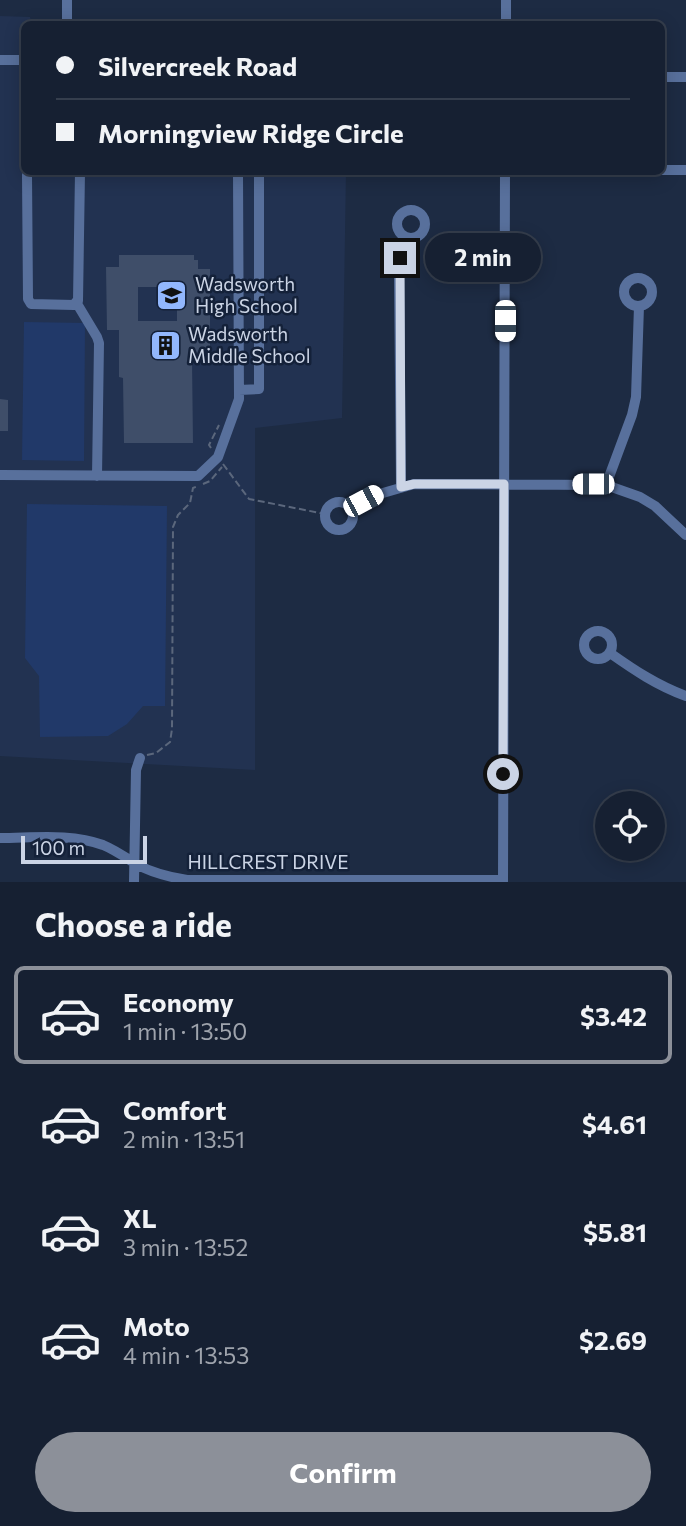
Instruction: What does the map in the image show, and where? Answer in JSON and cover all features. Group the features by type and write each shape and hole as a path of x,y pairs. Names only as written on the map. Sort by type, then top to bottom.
{"street":[{"path":"67,0 67,21"},
{"path":"506,0 506,21"},
{"path":"0,61 21,61"},
{"path":"665,77 686,76"},
{"path":"665,170 686,170"},
{"path":"28,175 28,299 31,304 74,305 78,300 80,175"},
{"path":"0,475 198,476 218,457 239,399 238,175"},
{"path":"239,390 259,389 259,175"},
{"path":"503,881 505,175"},
{"path":"401,487 399,273 406,237"},
{"path":"76,303 99,343 97,476"},
{"path":"606,485 636,397 639,306"},
{"path":"351,508 376,495 401,487 425,484 606,485 633,493 655,506 686,535"},
{"path":"610,653 643,676 686,696"},
{"path":"134,882 136,770 140,758"},
{"name":"HILLCREST DRIVE","path":"0,838 86,840 116,851 158,874 187,880 503,881"}],"path":[{"path":"140,758 156,752 170,742 172,729 173,527 178,515 190,503 193,488 210,481 224,465"}],"shaded area":[{"name":"Wadsworth High School","path":"0,16 30,17 31,21 21,21 21,175 346,175 342,418 255,428 255,770 0,756"},
{"path":"24,322 85,323 84,461 22,460"},
{"path":"27,504 167,506 165,706 143,706 127,724 108,736 40,737 39,676 25,658"}],"building":[{"name":"Wadsworth Middle School","path":"119,255 194,255 194,260 198,260 198,269 210,269 210,360 192,360 193,443 124,443 119,330 107,330 106,267 119,267","holes":["138,287 177,287 177,321 138,321"]},
{"path":"0,399 8,400 8,431 0,431"}],"place":[{"name":"Wadsworth High School","path":"172,295"},
{"name":"Wadsworth Middle School","path":"165,345"}],"route":[{"path":"400,258 401,487 436,483 504,484 503,774"}]}
